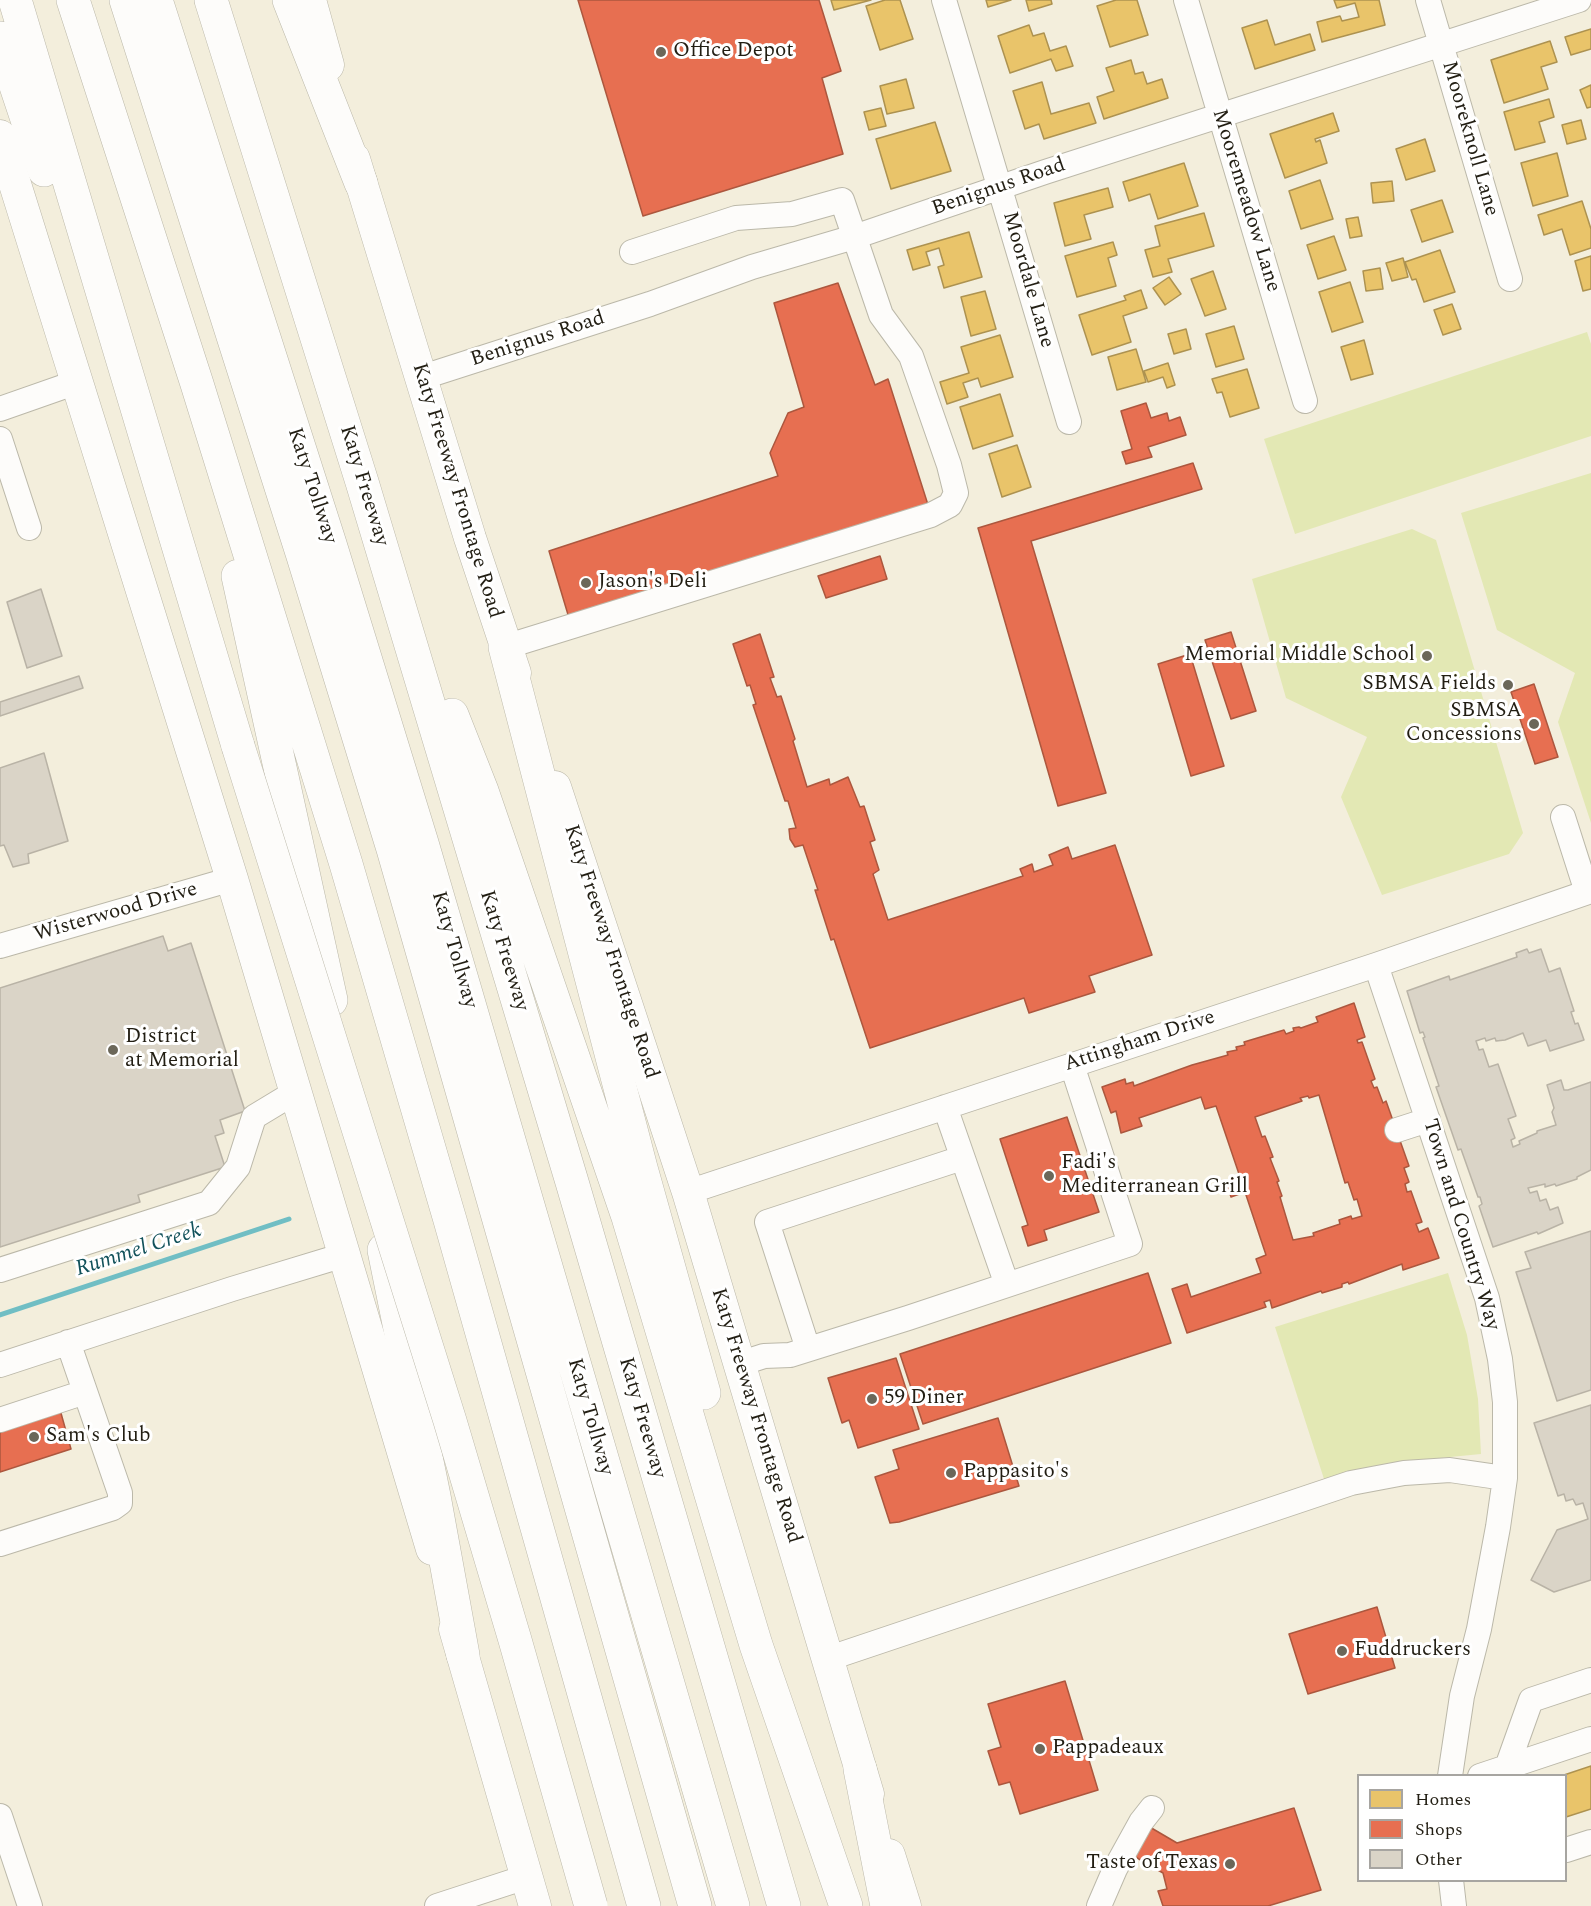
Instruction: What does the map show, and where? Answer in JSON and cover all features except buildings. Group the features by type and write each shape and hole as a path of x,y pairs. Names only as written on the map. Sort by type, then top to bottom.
{"highway":[{"path":"15,0 235,738 450,1421 591,1906"},
{"path":"73,0 274,626 390,1010 645,1906"},
{"name":"Katy Tollway","path":"126,0 303,556 393,849 695,1906"},
{"name":"Katy Tollway","path":"156,0 330,544 422,843 733,1906"},
{"name":"Katy Freeway","path":"211,0 362,482 572,1182 784,1906"},
{"path":"289,0 361,183"},
{"path":"0,38 235,738"},
{"path":"197,384 398,1316 463,1655"},
{"path":"362,482 482,791 628,1217 753,1634 788,1712"},
{"path":"505,647 641,1168 788,1712 848,1906"},
{"path":"860,1769 887,1906"}],"main road":[{"name":"Katy Freeway Frontage Road","path":"310,0 361,183 420,378 505,647 566,819 688,1192 860,1769 905,1906"},
{"path":"0,136 297,1091 463,1655 530,1892"}],"street":[{"name":"Moordale Lane","path":"944,0 1069,422"},
{"name":"Mooremeadow Lane","path":"1186,0 1305,402"},
{"name":"Mooreknoll Lane","path":"1428,0 1510,279"},
{"name":"Benignus Road","path":"420,378 650,304 752,267 854,237 1000,187 1579,0"},
{"path":"505,647 931,515 950,505 956,493 949,465 910,356 881,315 842,200 792,214 736,218 632,252"},
{"path":"0,409 77,381"},
{"path":"0,439 29,528"},
{"path":"1563,817 1589,891"},
{"name":"Wisterwood Drive","path":"0,946 232,879"},
{"name":"Attingham Drive","path":"688,1192 1376,965 1589,891"},
{"name":"Town and Country Way","path":"1376,965 1473,1256 1494,1329 1505,1402 1505,1478 1488,1583 1462,1696 1450,1774"},
{"path":"739,1364 764,1356 790,1355 1130,1245 1072,1065"},
{"path":"0,1270 209,1203 238,1167 254,1117 297,1091"},
{"path":"945,1107 1006,1285"},
{"path":"1397,1130 1428,1120"},
{"path":"808,1348 767,1222 962,1158"},
{"path":"0,1365 344,1255"},
{"path":"0,1544 113,1508 120,1503 120,1493 68,1342"},
{"path":"0,1420 85,1392"},
{"path":"827,1659 1351,1483 1404,1473 1450,1470 1505,1478"},
{"path":"1508,1771 1531,1700 1591,1680"},
{"path":"1491,1774 1508,1771 1591,1739"},
{"path":"1099,1906 1115,1869 1141,1822 1152,1808"},
{"path":"0,1816 30,1906"},
{"path":"1567,1850 1591,1842"},
{"path":"1450,1882 1454,1906"},
{"path":"437,1906 530,1892"}],"green space":[{"path":"1587,332 1591,344 1591,436 1295,534 1264,439"},
{"path":"1591,473 1591,823 1558,722 1575,673 1497,630 1461,513"},
{"path":"1412,529 1436,540 1523,833 1509,854 1382,895 1341,797 1367,737 1286,698 1252,579"},
{"path":"1448,1273 1467,1335 1478,1399 1481,1454 1419,1460 1324,1479 1275,1327"}],"waterway":[{"name":"Rummel Creek","path":"0,1315 289,1219"}],"place":[{"name":"Office Depot","path":"661,52"},
{"name":"Jason's Deli","path":"586,583"},
{"name":"Memorial Middle School","path":"1427,656"},
{"name":"SBMSA Fields","path":"1508,685"},
{"name":"SBMSA Concessions","path":"1534,724"},
{"name":"District at Memorial","path":"113,1050"},
{"name":"Fadi's Mediterranean Grill","path":"1049,1176"},
{"name":"59 Diner","path":"872,1399"},
{"name":"Sam's Club","path":"34,1437"},
{"name":"Pappasito's","path":"951,1473"},
{"name":"Fuddruckers","path":"1342,1651"},
{"name":"Pappadeaux","path":"1040,1749"},
{"name":"Taste of Texas","path":"1230,1864"}]}
